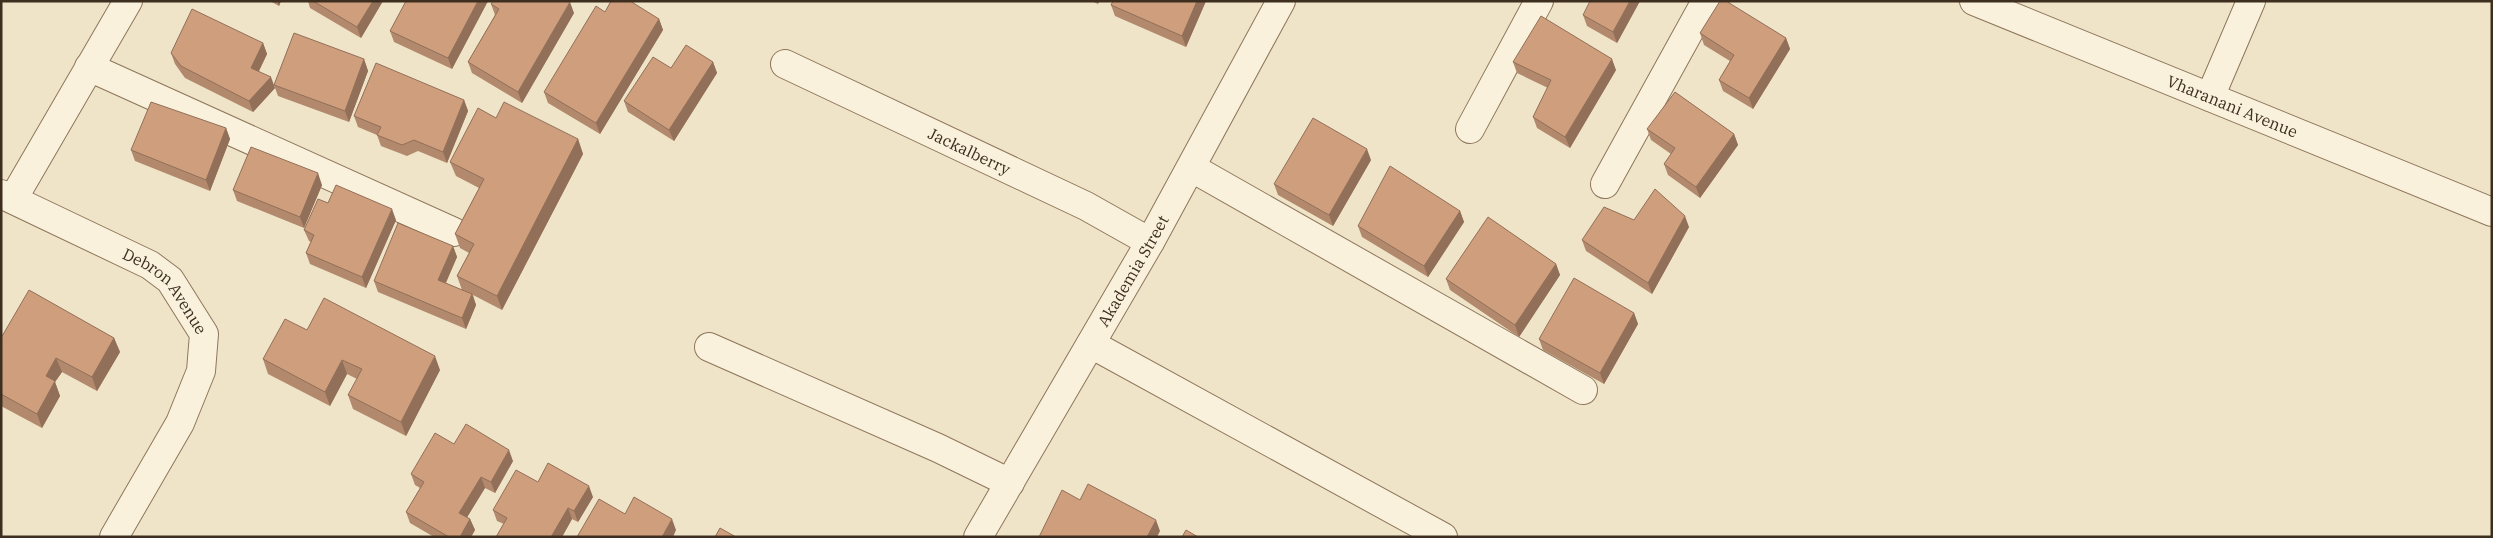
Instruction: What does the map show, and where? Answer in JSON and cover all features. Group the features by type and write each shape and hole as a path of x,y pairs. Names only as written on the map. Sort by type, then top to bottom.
{"street":[{"path":"7,196 89,67 128,1"},
{"name":"Akademia Street","path":"986,534 1010,483 1192,168 1281,1"},
{"path":"1470,129 1539,1"},
{"path":"1605,184 1706,1"},
{"name":"Vharanani Avenue","path":"1974,1 2492,212"},
{"path":"2210,97 2251,1"},
{"name":"Jackalberry","path":"785,64 1086,206 1150,242"},
{"path":"89,67 454,232"},
{"path":"1192,168 1583,390"},
{"name":"Debron Avenue","path":"7,196 150,265 170,280 204,334 201,372 180,423 114,537"},
{"path":"1091,344 1443,537"},
{"path":"709,347 938,448 1010,483"}],"building":[{"path":"313,1 373,1 357,27"},
{"path":"406,1 478,1 448,58 390,31"},
{"path":"493,1 570,2 518,92 468,62 499,9 491,4"},
{"path":"611,1 630,1 659,19 596,123 544,92 596,6 605,12"},
{"path":"1113,1 1197,1 1182,36 1111,5"},
{"path":"1590,1 1630,1 1613,32 1583,15"},
{"path":"1720,1 1726,1 1786,38 1749,98 1719,80 1734,55 1700,33"},
{"path":"192,9 263,43 251,68 271,77 249,101 181,66 171,53"},
{"path":"1541,16 1612,59 1565,137 1533,117 1551,80 1513,62"},
{"path":"294,33 364,59 345,111 274,85"},
{"path":"686,45 713,62 669,130 624,101 653,57 671,68"},
{"path":"376,63 464,100 443,152 414,140 402,145 377,135 381,127 354,116"},
{"path":"1675,92 1734,134 1696,187 1664,164 1675,148 1647,129"},
{"path":"151,102 226,128 206,180 131,150"},
{"path":"504,102 578,139 497,296 457,276 474,244 455,234 484,179 450,162 478,108 496,118"},
{"path":"1313,118 1367,149 1329,215 1274,184"},
{"path":"251,147 318,173 300,217 233,190"},
{"path":"1390,166 1460,211 1424,266 1358,226"},
{"path":"336,185 392,209 362,277 306,253 314,235 304,230 318,199 328,203"},
{"path":"1655,189 1685,216 1648,283 1582,240 1604,207 1634,220"},
{"path":"1488,217 1556,264 1515,325 1446,279"},
{"path":"398,223 453,246 438,280 472,294 462,318 374,281"},
{"path":"1574,278 1634,313 1600,373 1539,339"},
{"path":"29,290 114,338 92,377 56,358 46,376 55,381 37,414 1,394 1,338"},
{"path":"324,298 435,356 401,422 348,395 362,369 342,360 325,392 263,359 285,319 307,330"},
{"path":"466,424 509,450 491,482 481,477 459,513 470,519 460,537 449,537 406,512 424,482 411,474 435,433 454,444"},
{"path":"548,463 589,486 574,511 568,508 551,537 496,537 507,518 493,510 516,470 538,482"},
{"path":"1088,484 1156,520 1147,537 1039,537 1062,490 1080,500"},
{"path":"634,497 672,519 662,537 577,537 599,499 625,514"},
{"path":"720,528 736,537 715,537"},
{"path":"1186,530 1198,537 1182,537"}]}
